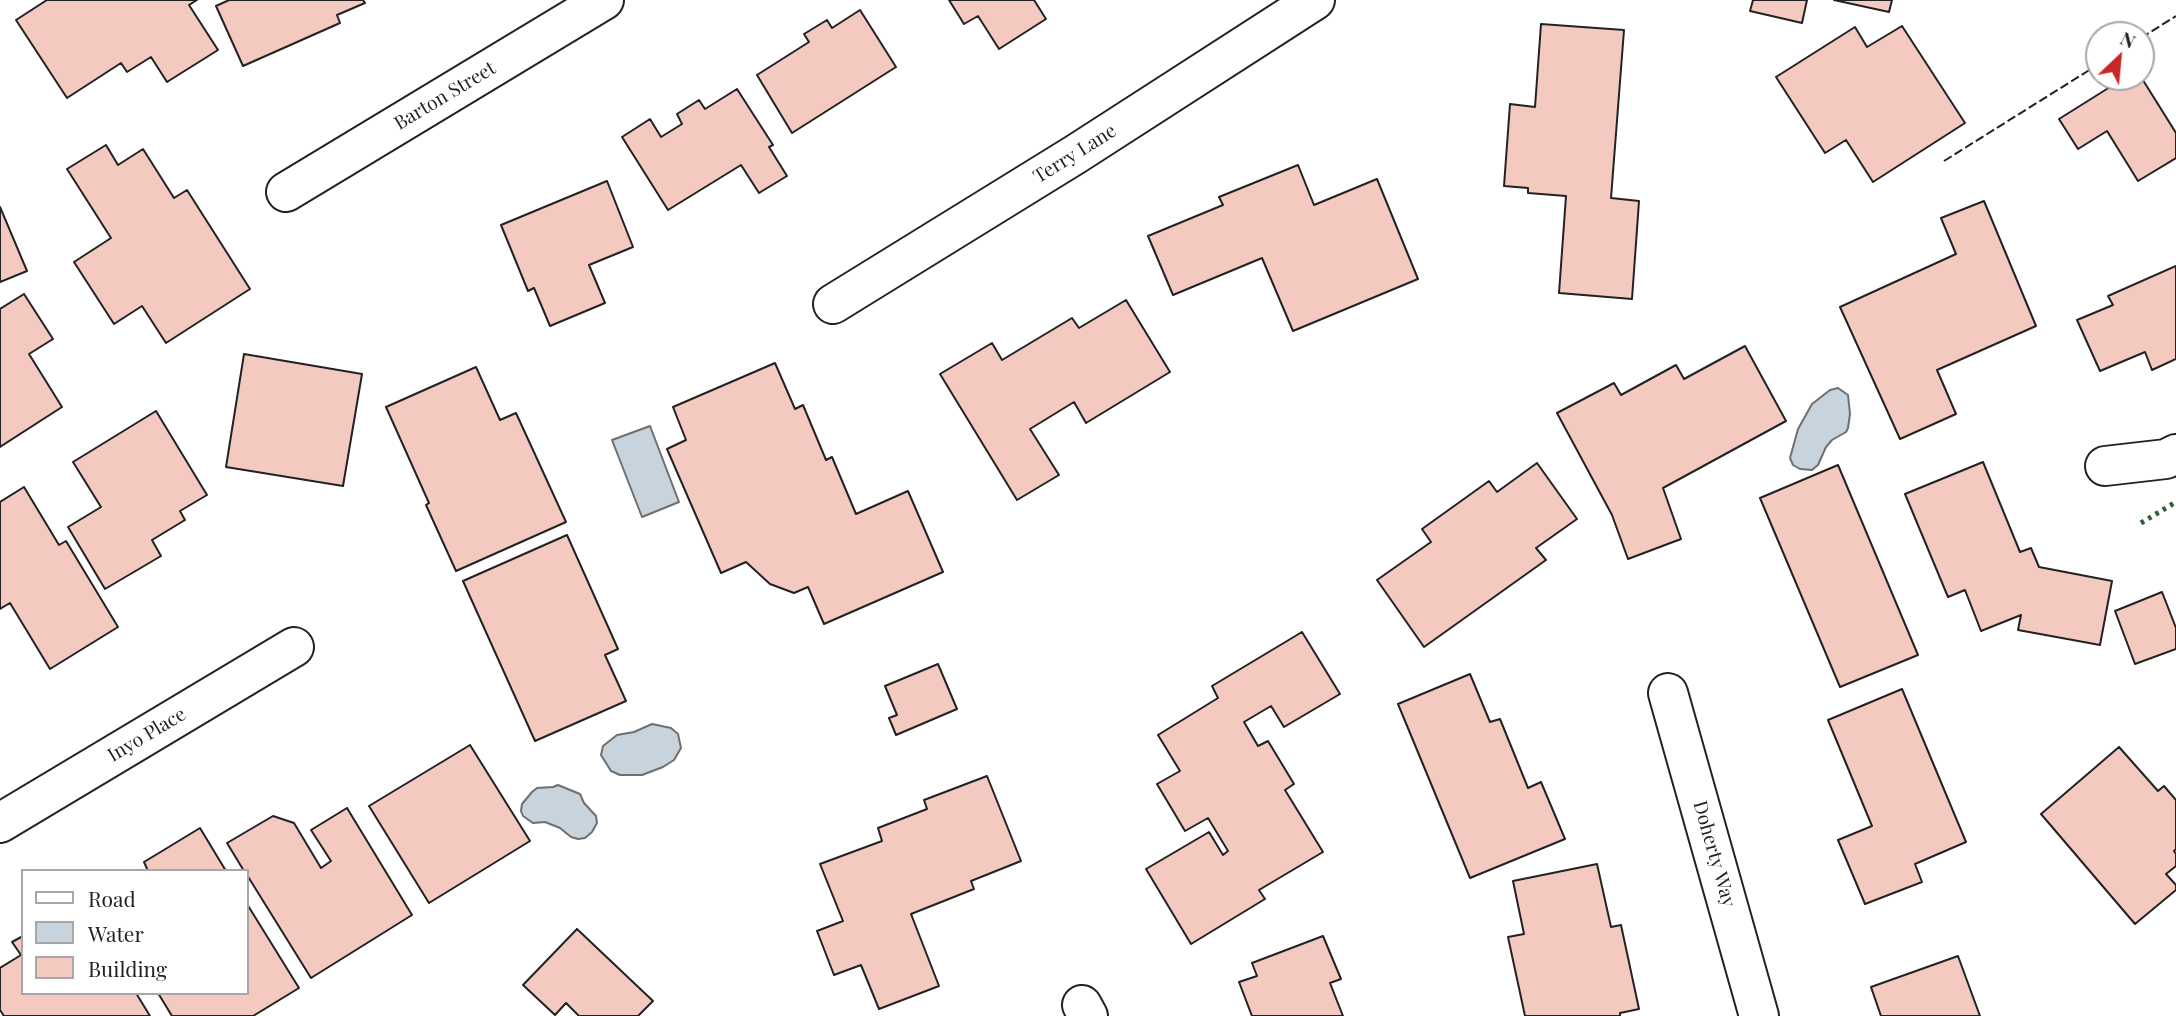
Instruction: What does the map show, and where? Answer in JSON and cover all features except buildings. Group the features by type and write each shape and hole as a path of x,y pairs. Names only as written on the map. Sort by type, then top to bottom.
{"street":[{"name":"Barton Street","path":"286,192 604,0"},
{"name":"Terry Lane","path":"833,304 1076,154 1315,0"},
{"path":"2105,466 2166,459 2176,454"},
{"name":"Inyo Place","path":"0,823 294,647"},
{"name":"Doherty Way","path":"1668,693 1759,1016"}],"water":[{"path":"1838,388 1848,395 1848,428 1826,447 1818,465 1812,470 1800,469 1793,465 1790,458 1798,429 1812,404 1830,390"},
{"path":"650,426 679,502 642,517 612,440"},
{"path":"652,724 671,728 678,734 681,748 674,760 642,775 620,775 611,771 601,755 603,746 617,735 634,732"},
{"path":"558,785 580,794 596,816 597,823 585,838 571,837 560,828 545,822 533,823 523,816 522,804 532,792 537,788"}],"hedge":[{"path":"2141,523 2176,502"}],"fence":[{"path":"2155,29 2176,16"},
{"path":"1944,161 2085,73"}]}
